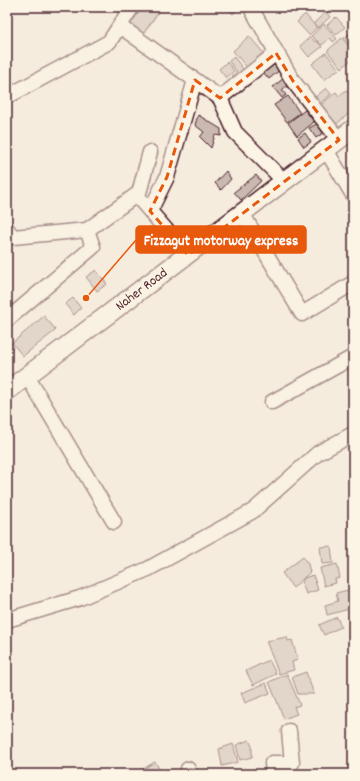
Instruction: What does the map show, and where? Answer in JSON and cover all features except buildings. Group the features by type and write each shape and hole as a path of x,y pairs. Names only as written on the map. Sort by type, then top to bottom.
{"main road":[{"name":"Naher Road","path":"7,391 353,129"}],"street":[{"path":"12,94 109,42 132,7"},
{"path":"252,10 276,53 332,145 353,195"},
{"path":"120,26 220,98 235,132 284,181"},
{"path":"220,98 276,53"},
{"path":"150,211 167,177 195,80"},
{"path":"7,229 13,237 87,230 139,193 150,152"},
{"path":"136,195 188,255"},
{"path":"242,213 302,314 353,284"},
{"path":"7,318 8,319 93,246 87,230"},
{"path":"272,402 353,357"},
{"path":"27,376 114,522"},
{"path":"7,620 80,598 148,569 253,511 318,452 353,434"},
{"path":"273,774 272,763 292,763 289,731"}],"highlighted area":[{"path":"276,53 293,81 339,140 188,255 150,211 167,177 195,80 220,98"}],"place":[{"name":"Fizzagut motorway express","path":"86,298"}]}
